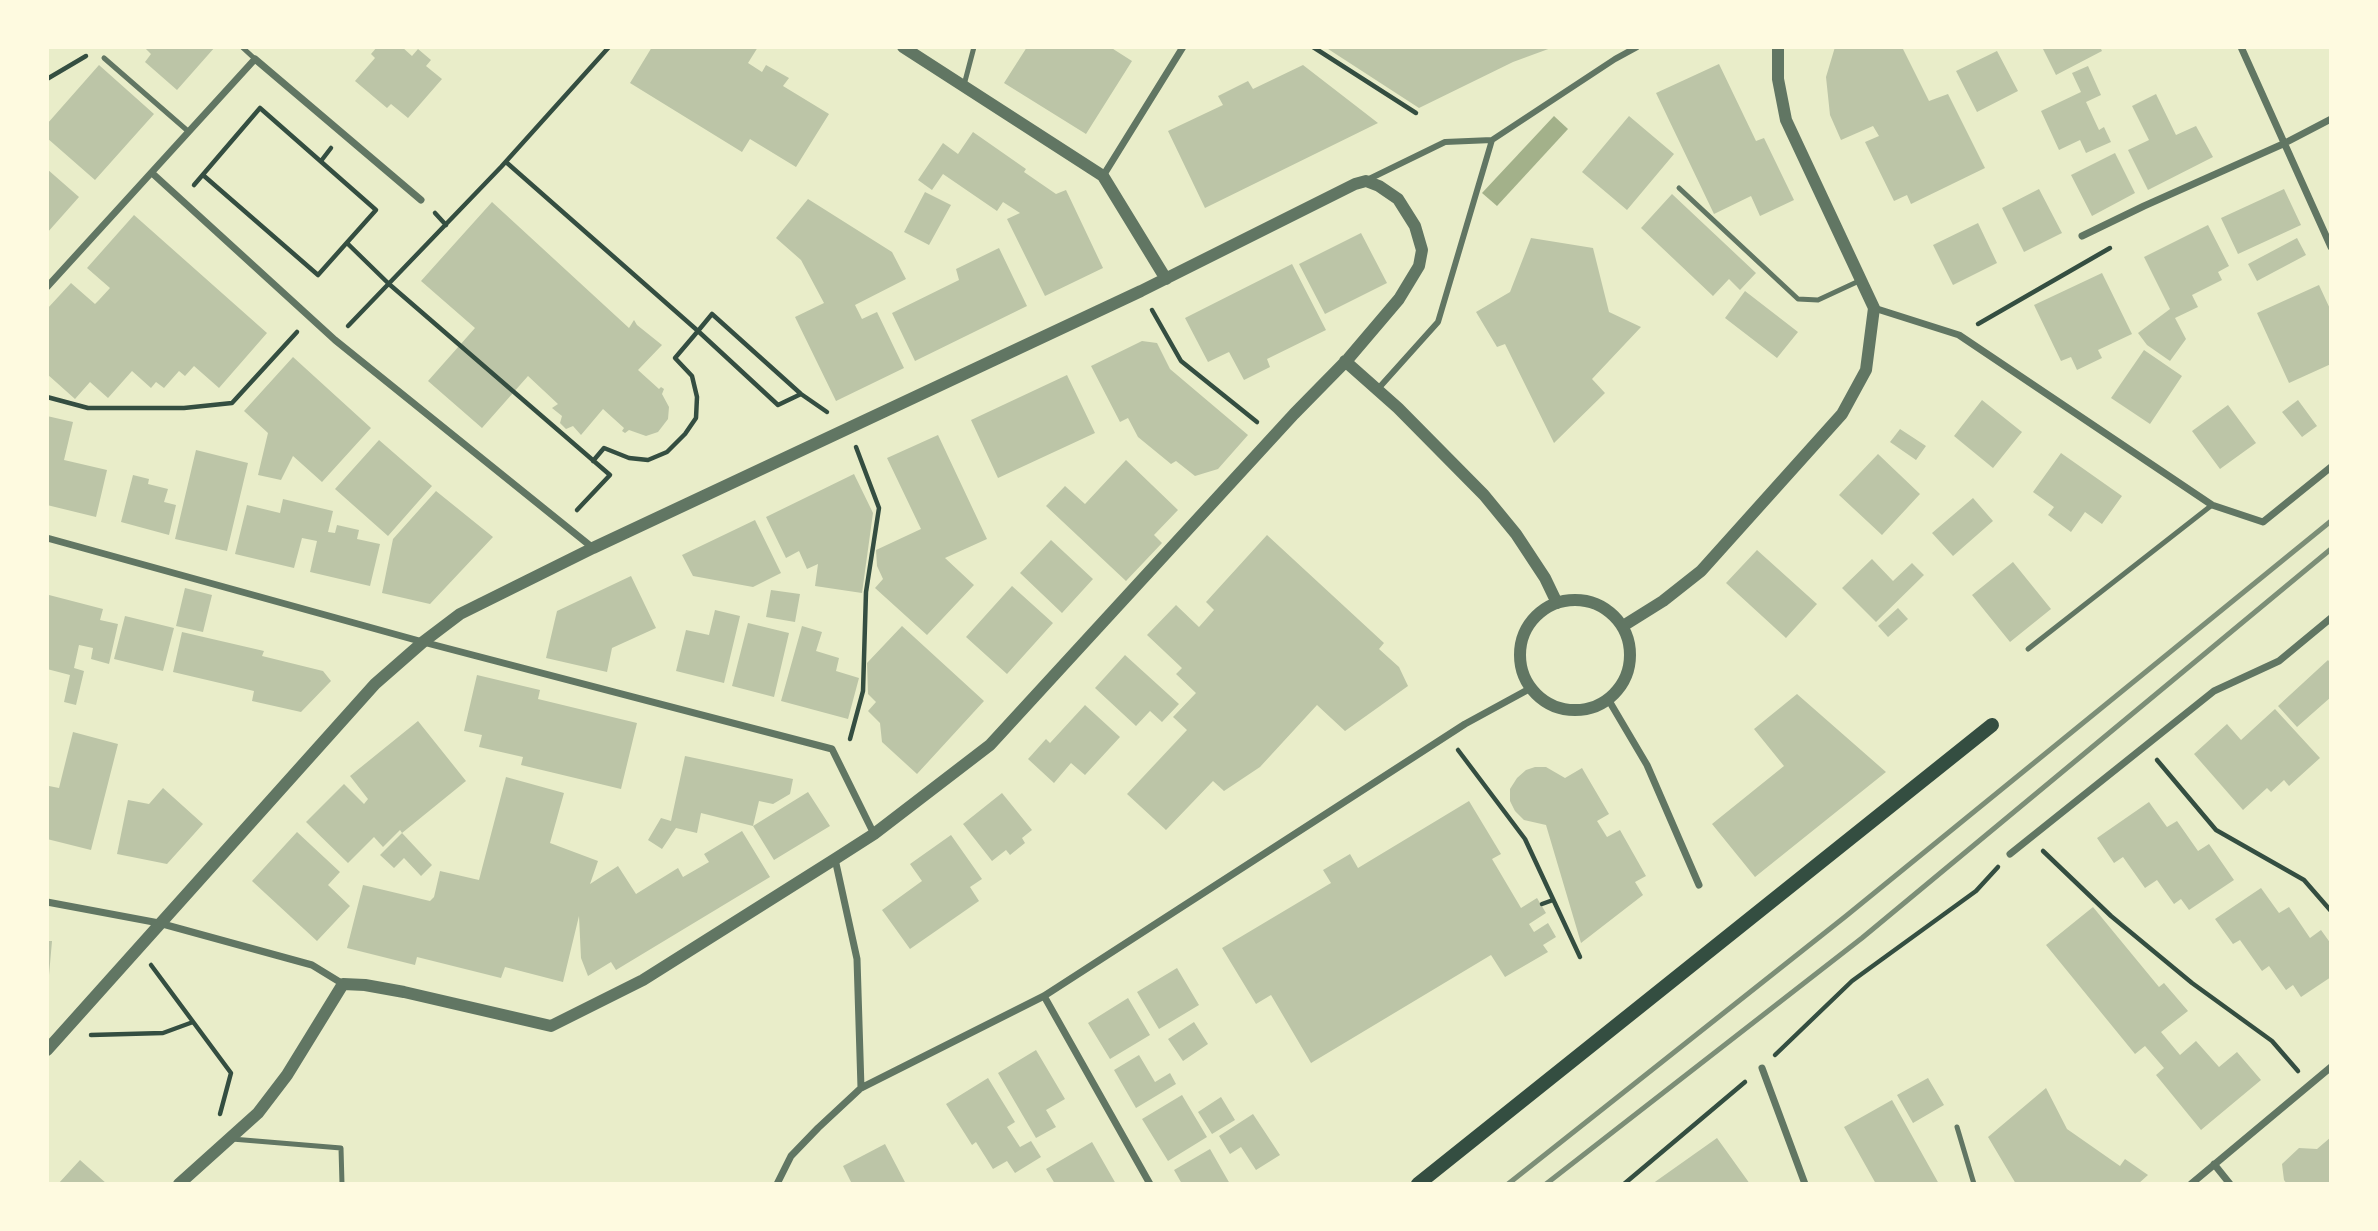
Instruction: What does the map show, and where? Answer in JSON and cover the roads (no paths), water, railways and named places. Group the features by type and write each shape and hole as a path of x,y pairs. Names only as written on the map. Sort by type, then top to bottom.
{"main road":[{"path":"1418,1184 1992,725"}],"street":[{"path":"903,47 1103,176 1166,279"},
{"path":"1103,176 1183,47"},
{"path":"47,1050 375,684 460,614 593,548 1141,291 1445,142 1492,140 1637,47"},
{"path":"1623,626 1663,601 1701,571 1842,414 1866,370 1874,308 1786,120 1778,79 1777,47"},
{"path":"2241,47 2331,247"},
{"path":"47,287 255,59 421,200"},
{"path":"2082,236 2283,144 2331,119"},
{"path":"1377,390 1438,322 1492,140"},
{"path":"152,173 335,340 593,548"},
{"path":"47,902 159,923 312,965 343,984 404,992 551,1026 643,980 874,834 990,745 1345,362 1399,299 1419,266 1422,250 1415,226 1398,199 1366,181"},
{"path":"1874,308 1959,335 2212,505 2263,522 2331,467"},
{"path":"1345,362 1443,451 1484,495 1516,534 1545,578 1557,603"},
{"path":"47,538 423,642 832,749 874,834"},
{"path":"1575,600 1594,603 1610,612 1623,626 1630,645 1630,666 1622,684 1608,699 1588,709 1567,709 1547,702 1531,688 1522,669 1520,649 1526,629 1539,613 1557,603 1575,600"},
{"path":"2010,854 2214,691 2279,661 2331,618"},
{"path":"776,1184 792,1156 861,1088 1044,996 1447,735 1531,688"},
{"path":"1608,699 1647,765 1699,884"},
{"path":"835,859 857,959 861,1088"},
{"path":"179,1184 258,1112 287,1075 343,984"},
{"path":"1044,996 1150,1184"},
{"path":"2191,1184 2331,1067"},
{"path":"1762,1068 1805,1184"},
{"path":"2214,1164 2230,1184"}],"lane":[{"path":"242,47 255,59"},
{"path":"964,86 974,47"},
{"path":"104,58 189,132"},
{"path":"1679,188 1798,299 1818,300 1861,280"},
{"path":"2028,649 2212,505"},
{"path":"1957,1127 1975,1184"},
{"path":"229,1139 341,1148 342,1184"}],"railway":[{"path":"1508,1184 1846,916 2331,521"},
{"path":"1546,1184 1862,938 2331,549"}]}
